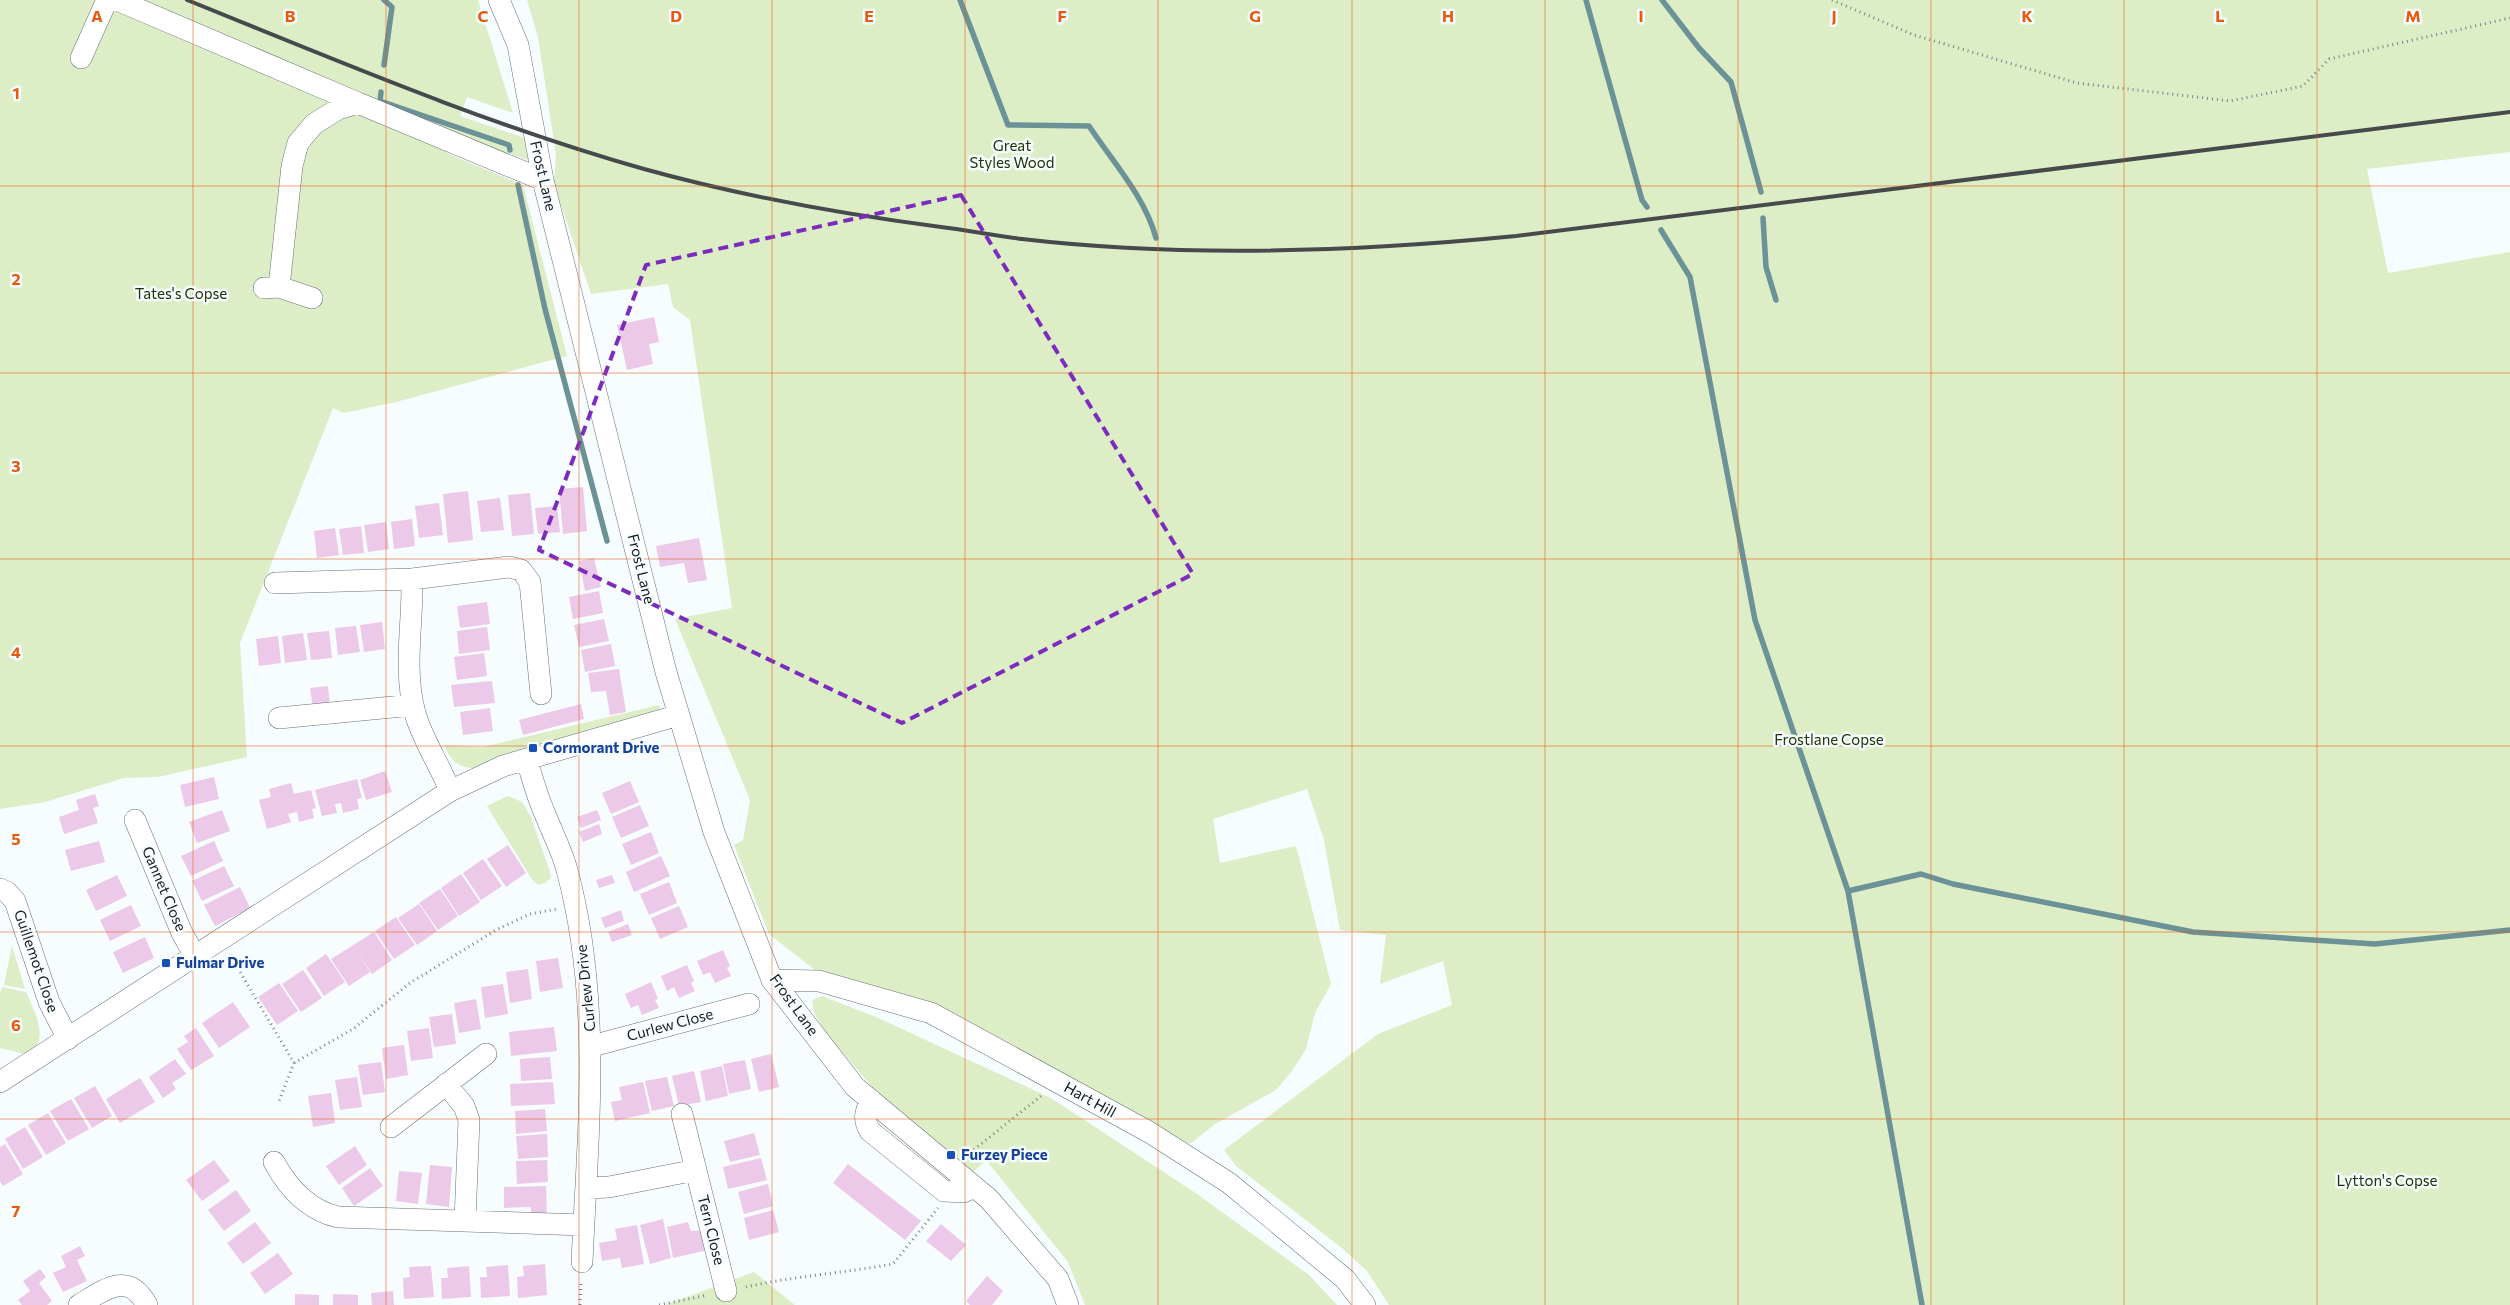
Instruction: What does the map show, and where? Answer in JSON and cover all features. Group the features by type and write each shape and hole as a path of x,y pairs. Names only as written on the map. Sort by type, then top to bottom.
{"street":[{"path":"81,58 107,0"},
{"path":"117,0 543,180"},
{"name":"Frost Lane","path":"499,0 518,45 543,180 666,672 714,832 772,980 855,1087 989,1199 1058,1279 1068,1305"},
{"path":"312,298 271,288 292,166 298,143 314,124 338,109 358,103"},
{"path":"275,583 412,578 509,567 525,572 531,588 541,694"},
{"path":"412,578 413,609 408,665 413,705 450,791"},
{"path":"279,718 413,705"},
{"path":"0,1082 450,791 484,774 679,715"},
{"name":"Curlew Drive","path":"527,760 537,795 567,869 582,951 592,1046 587,1188 582,1262"},
{"name":"Gannet Close","path":"135,820 182,933 195,956"},
{"name":"Guillemot Close","path":"0,890 7,892 15,901 49,1002 68,1038"},
{"name":"Hart Hill","path":"772,980 819,981 931,1013 1149,1132 1229,1183 1345,1279 1365,1305"},
{"name":"Curlew Close","path":"592,1046 749,1004"},
{"path":"391,1126 486,1054"},
{"path":"446,1084 464,1106 469,1120 465,1221"},
{"path":"871,1100 865,1112 865,1124 870,1131 944,1191 963,1192 975,1187"},
{"name":"Tern Close","path":"682,1114 726,1291"},
{"path":"274,1162 294,1192 312,1206 328,1215 348,1218 584,1226"},
{"path":"587,1188 609,1187 696,1170"},
{"path":"79,1305 103,1291 121,1285 136,1290 147,1305"}],"path":[{"path":"1832,0 1914,35 2077,84 2230,101 2303,86 2330,58 2510,18"},
{"path":"279,1101 294,1063 353,1028 410,983 496,930 530,914 575,908"},
{"path":"221,940 294,1063"},
{"path":"951,1167 1057,1082"},
{"path":"659,1305 783,1279 839,1274 893,1264 950,1192"}],"highlighted area":[{"path":"961,195 1193,574 902,723 539,550 646,265"}],"green space":[{"name":"Tates's Copse","path":"0,0 478,0 513,113 467,97 460,116 525,138 528,160 453,135 446,153 523,185 567,356 396,402 344,413 333,408 240,643 247,757 158,777 124,778 45,802 0,809"},
{"path":"527,0 2510,0 2510,152 2367,169 2388,273 2510,252 2510,1305 1389,1305 1367,1271 1343,1249 1236,1166 1224,1150 1378,1034 1452,1005 1443,961 1380,984 1386,935 1340,930 1324,840 1307,789 1213,819 1220,863 1296,846 1331,984 1315,1013 1306,1049 1292,1071 1276,1090 1215,1124 1190,1144 1119,1109 1045,1067 829,981 769,934 734,845 743,840 750,800 675,619 732,608 690,320 673,307 668,284 591,294 554,184 556,154 538,37"},
{"path":"659,705 661,714 480,768 458,764 450,756 444,745 483,747"},
{"path":"508,796 522,802 531,817 550,872 551,878 545,883 538,885 531,878 487,806"},
{"path":"12,946 25,989 4,985"},
{"path":"2,987 26,992 33,1008 40,1033 39,1041 29,1055 0,1048 0,994"},
{"path":"822,996 876,1017 1051,1098 1197,1194 1309,1275 1337,1305 1085,1305 1068,1262 986,1160 973,1172 881,1097 827,1035 814,1013 812,1000"},
{"path":"754,1272 795,1305 665,1305"}],"building":[{"path":"654,317 659,342 649,344 653,364 627,370 617,325"},
{"path":"583,487 587,531 563,534 559,489"},
{"path":"468,491 473,540 448,543 443,494"},
{"path":"530,493 534,534 512,536 508,495"},
{"path":"500,498 504,530 481,532 477,501"},
{"path":"439,503 443,535 419,538 415,506"},
{"path":"557,506 560,532 538,534 535,508"},
{"path":"412,519 415,546 394,549 391,522"},
{"path":"386,522 389,549 368,552 364,525"},
{"path":"361,526 364,553 343,555 339,529"},
{"path":"335,528 339,555 317,558 314,531"},
{"path":"699,538 707,580 688,583 684,563 660,567 656,546"},
{"path":"594,558 601,587 585,591 579,561"},
{"path":"599,591 603,613 573,619 569,597"},
{"path":"487,602 490,624 460,628 457,606"},
{"path":"604,619 609,641 579,647 574,625"},
{"path":"382,622 385,649 364,652 360,625"},
{"path":"356,626 360,652 338,655 335,628"},
{"path":"487,627 490,650 459,654 457,631"},
{"path":"329,631 332,658 311,660 307,633"},
{"path":"303,633 307,660 285,663 282,636"},
{"path":"278,636 281,663 259,666 256,639"},
{"path":"611,644 615,666 585,672 581,650"},
{"path":"484,653 487,676 457,680 454,657"},
{"path":"619,669 626,712 610,715 606,691 591,692 588,673"},
{"path":"492,681 495,703 454,707 451,685"},
{"path":"328,686 330,707 313,709 310,688"},
{"path":"581,704 584,719 523,735 519,720"},
{"path":"490,708 493,731 463,735 460,712"},
{"path":"385,771 392,792 366,800 360,780"},
{"path":"214,777 219,799 185,807 180,785"},
{"path":"357,779 362,798 357,799 359,809 343,813 341,803 335,804 337,813 322,816 315,790"},
{"path":"630,781 639,802 611,814 602,793"},
{"path":"291,783 294,794 311,790 316,808 312,809 314,818 299,822 297,812 288,814 291,822 267,829 259,800 271,797 269,789"},
{"path":"95,794 99,806 93,808 98,823 64,834 59,817 79,810 76,800"},
{"path":"640,805 649,826 621,838 612,817"},
{"path":"222,810 230,831 197,843 189,822"},
{"path":"597,810 601,820 581,828 577,817"},
{"path":"599,824 602,834 583,842 579,832"},
{"path":"651,832 659,853 631,865 622,844"},
{"path":"99,841 105,862 71,871 65,850"},
{"path":"214,841 223,861 191,876 181,856"},
{"path":"508,845 526,873 506,887 487,859"},
{"path":"661,856 670,876 634,892 626,872"},
{"path":"483,859 502,886 481,900 463,873"},
{"path":"224,866 234,886 202,901 192,881"},
{"path":"461,874 480,902 459,916 441,888"},
{"path":"117,875 127,896 96,911 86,890"},
{"path":"612,875 615,883 599,888 596,880"},
{"path":"669,882 677,903 649,915 640,894"},
{"path":"240,887 250,908 215,926 204,905"},
{"path":"440,889 458,916 438,930 419,903"},
{"path":"419,904 437,931 417,945 398,918"},
{"path":"131,905 141,926 110,941 100,920"},
{"path":"679,906 688,927 660,939 651,918"},
{"path":"621,910 624,921 605,928 601,918"},
{"path":"396,917 415,945 394,959 375,931"},
{"path":"628,924 632,935 612,942 608,932"},
{"path":"374,932 392,960 372,974 356,950 370,972 349,986 331,959"},
{"path":"145,937 154,958 123,973 113,952"},
{"path":"723,950 730,966 727,968 731,976 715,983 710,972 703,975 697,961"},
{"path":"326,954 345,982 324,996 306,968"},
{"path":"558,958 563,988 540,992 536,961"},
{"path":"687,965 694,981 691,983 695,991 679,998 674,987 667,991 661,976"},
{"path":"528,969 532,999 510,1003 506,972"},
{"path":"303,970 322,998 301,1012 282,984"},
{"path":"651,982 658,999 655,1000 659,1008 642,1015 638,1005 631,1008 625,994"},
{"path":"279,983 298,1011 277,1025 258,997"},
{"path":"503,984 508,1014 485,1018 481,987"},
{"path":"476,999 481,1029 459,1033 454,1003"},
{"path":"233,1002 250,1027 219,1048 202,1023"},
{"path":"452,1014 456,1044 434,1047 429,1017"},
{"path":"554,1027 557,1051 511,1056 509,1032"},
{"path":"196,1028 214,1056 191,1070 177,1049 188,1042 184,1036"},
{"path":"429,1028 433,1058 411,1061 407,1031"},
{"path":"404,1045 408,1075 386,1079 382,1048"},
{"path":"771,1054 779,1087 759,1092 751,1059"},
{"path":"550,1057 552,1079 521,1081 520,1059"},
{"path":"175,1059 186,1074 172,1083 176,1089 163,1098 149,1077"},
{"path":"745,1060 751,1089 729,1094 723,1064"},
{"path":"381,1062 385,1092 363,1095 358,1065"},
{"path":"722,1066 728,1096 706,1101 700,1071"},
{"path":"694,1071 701,1102 679,1106 672,1076"},
{"path":"357,1077 362,1107 340,1110 335,1080"},
{"path":"667,1077 674,1106 652,1111 645,1081"},
{"path":"140,1078 155,1102 120,1123 106,1099"},
{"path":"553,1082 555,1104 511,1106 510,1084"},
{"path":"643,1082 650,1113 615,1121 611,1102 622,1100 619,1087"},
{"path":"95,1086 112,1116 92,1128 74,1098"},
{"path":"331,1093 335,1123 313,1127 308,1096"},
{"path":"71,1099 89,1129 68,1141 50,1111"},
{"path":"545,1109 547,1131 516,1134 515,1111"},
{"path":"48,1113 66,1143 46,1155 28,1125"},
{"path":"25,1127 43,1157 23,1169 5,1139"},
{"path":"754,1133 760,1155 730,1162 724,1141"},
{"path":"547,1134 548,1157 518,1159 516,1136"},
{"path":"5,1144 23,1174 3,1186 0,1181 0,1147"},
{"path":"355,1146 367,1165 339,1185 326,1166"},
{"path":"761,1158 767,1180 728,1189 723,1167"},
{"path":"214,1160 230,1181 202,1201 186,1180"},
{"path":"547,1160 548,1182 517,1184 516,1161"},
{"path":"848,1164 921,1221 905,1240 833,1183"},
{"path":"430,1165 452,1167 449,1207 426,1204"},
{"path":"370,1168 383,1186 354,1206 342,1188"},
{"path":"399,1171 422,1173 418,1204 396,1201"},
{"path":"768,1184 773,1206 744,1214 738,1192"},
{"path":"546,1186 547,1219 531,1220 531,1207 504,1208 504,1187"},
{"path":"236,1190 251,1211 224,1231 208,1210"},
{"path":"773,1210 779,1232 749,1240 744,1218"},
{"path":"663,1219 671,1258 650,1264 640,1225"},
{"path":"255,1222 271,1243 243,1264 227,1243"},
{"path":"688,1222 691,1231 703,1230 708,1250 673,1258 667,1227"},
{"path":"941,1224 966,1245 951,1261 926,1241"},
{"path":"637,1225 644,1264 622,1268 620,1258 602,1261 599,1243 617,1240 615,1229"},
{"path":"80,1246 85,1256 77,1260 87,1281 63,1292 53,1273 66,1267 61,1256"},
{"path":"278,1253 293,1274 265,1294 250,1273"},
{"path":"545,1264 547,1295 518,1298 517,1277 524,1276 523,1266"},
{"path":"508,1265 510,1296 481,1298 480,1277 487,1277 486,1267"},
{"path":"431,1266 434,1297 404,1299 403,1278 410,1277 409,1267"},
{"path":"469,1266 471,1297 442,1299 441,1278 448,1278 447,1268"},
{"path":"40,1269 46,1277 39,1283 52,1301 47,1305 22,1305 18,1300 30,1291 23,1281"},
{"path":"987,1276 1003,1291 992,1305 970,1305 966,1301"},
{"path":"393,1291 394,1305 372,1305 371,1293"},
{"path":"295,1294 319,1295 319,1305 295,1305"},
{"path":"333,1294 358,1295 358,1305 333,1305"}],"waterway":[{"path":"384,0 392,7 384,65"},
{"path":"960,0 1008,125 1089,126 1136,194 1151,223 1156,238"},
{"path":"1586,0 1642,200 1647,207"},
{"path":"1662,0 1699,48 1731,82 1761,192"},
{"path":"381,92 380,101 509,145 510,150"},
{"path":"518,185 545,309 607,541"},
{"path":"1763,218 1766,267 1776,300"},
{"path":"1661,230 1690,277 1755,620 1848,891 1922,1305"},
{"path":"1848,891 1921,874 1953,884 2193,932 2375,944 2510,930"}],"railway":[{"path":"187,0 357,69 528,133 681,179 754,196 866,216 1022,239 1145,249 1207,251 1331,249 1455,242 1516,236 2510,112"}],"place":[{"name":"Cormorant Drive","path":"533,748"},
{"name":"Fulmar Drive","path":"166,963"},
{"name":"Furzey Piece","path":"951,1155"}],"park label":[{"name":"Great Styles Wood","path":"1012,154"},
{"name":"Frostlane Copse","path":"1829,740"},
{"name":"Lytton's Copse","path":"2387,1181"}]}
